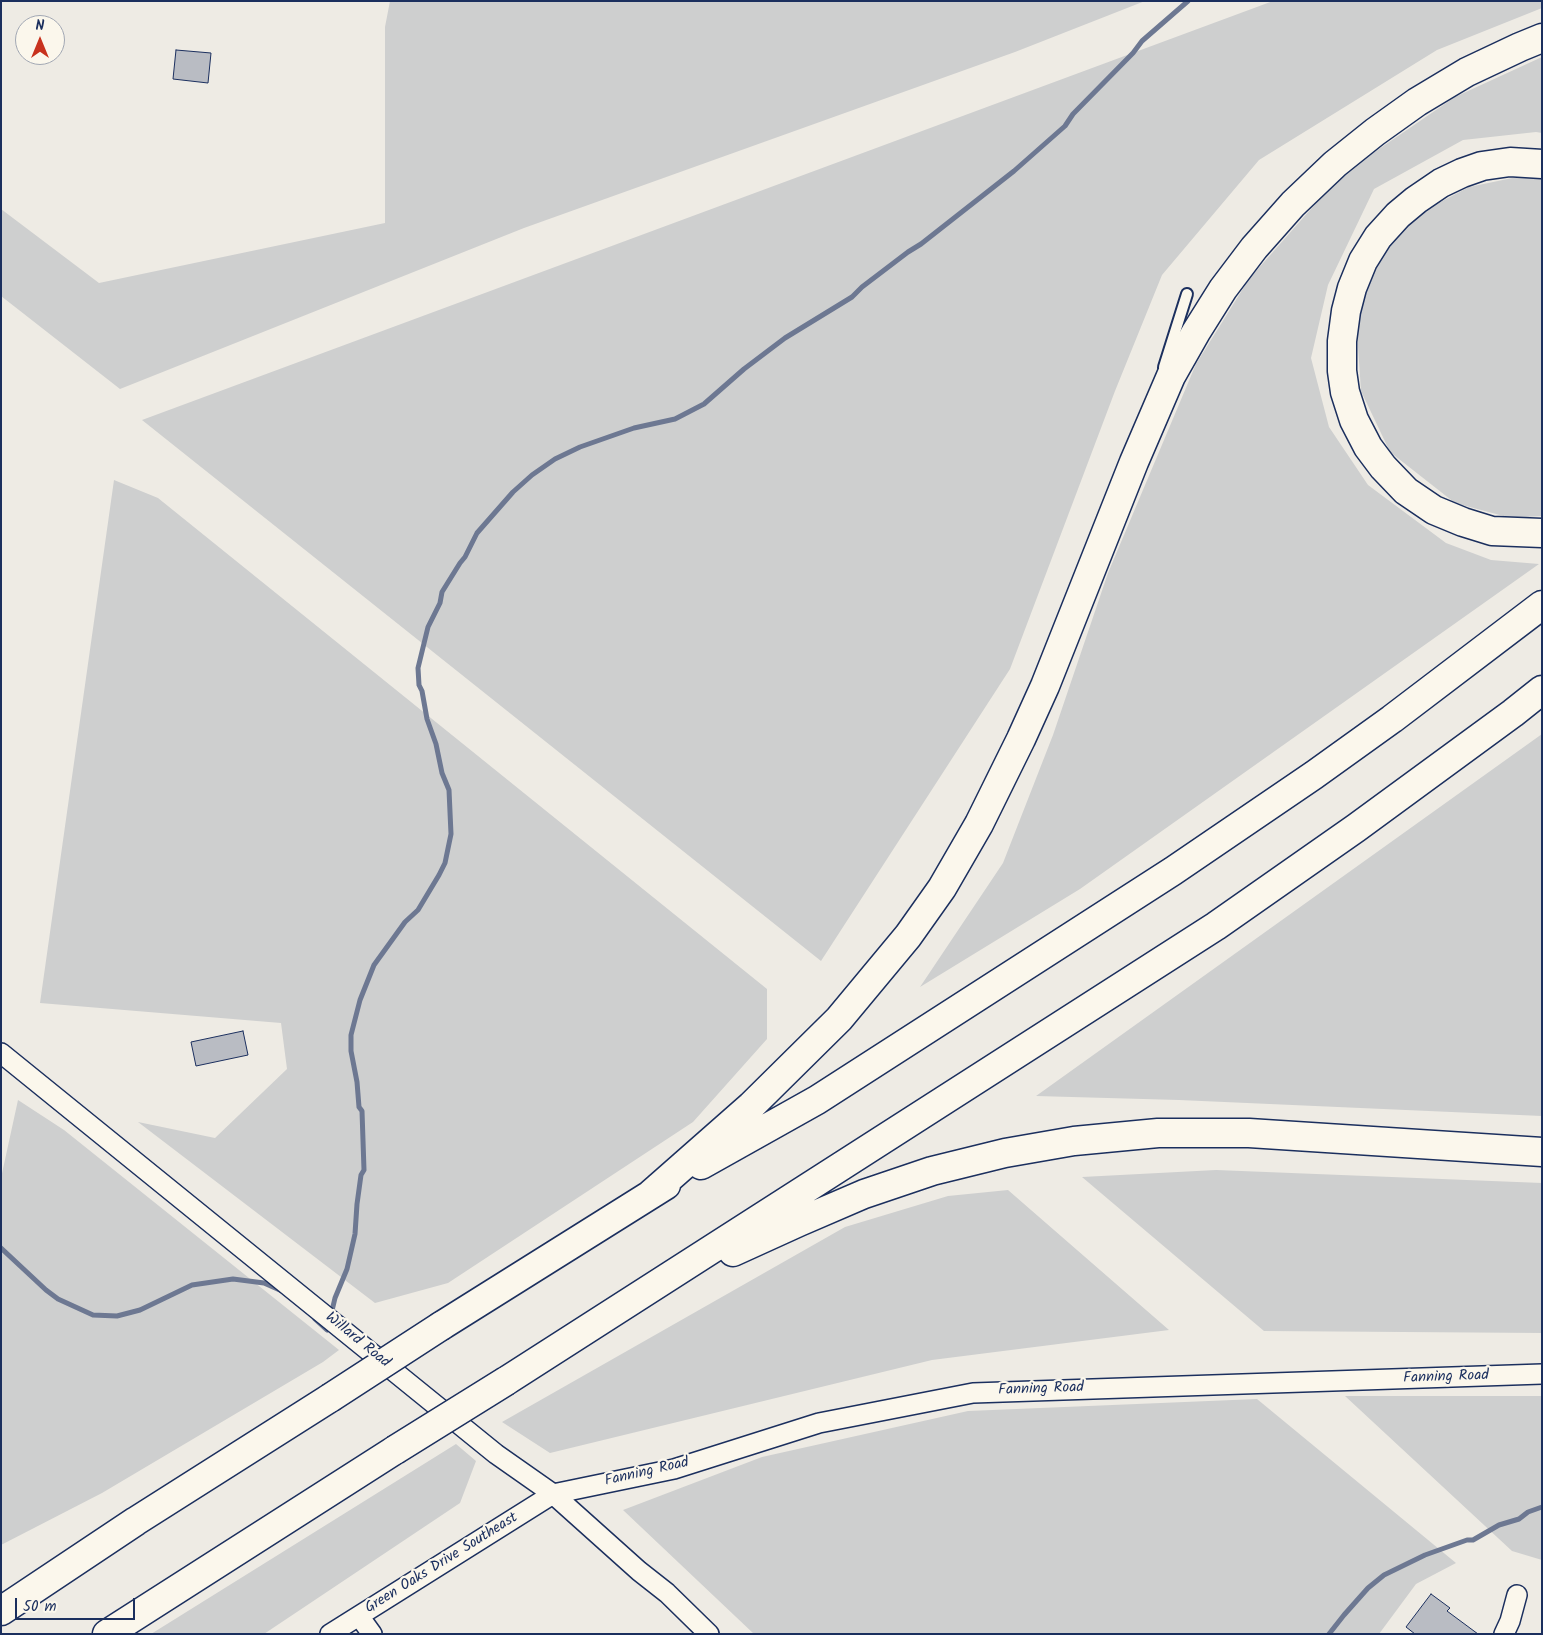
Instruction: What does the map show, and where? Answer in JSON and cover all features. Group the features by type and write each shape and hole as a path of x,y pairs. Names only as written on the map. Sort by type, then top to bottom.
{"highway":[{"path":"651,1194 751,1106 840,1019 908,936 942,888 978,824 1021,739 1045,686 1134,462 1172,376 1196,332 1223,289 1254,248 1293,204 1342,158 1374,132 1417,102 1467,72 1542,38"},
{"path":"1542,164 1510,162 1482,166 1462,173 1416,200 1398,216 1378,237 1363,261 1352,288 1342,341 1342,371 1345,392 1354,420 1368,447 1383,467 1406,491 1434,510 1462,522 1492,531 1542,533"},
{"path":"1,1611 136,1521 442,1326 651,1194 817,1100 1172,871 1314,776 1385,725 1542,605"},
{"path":"107,1634 603,1320 852,1158 1216,926 1356,828 1542,690"},
{"path":"603,1320 732,1253 856,1197 932,1171 1005,1152 1074,1141 1158,1133 1240,1133 1542,1152"}],"street":[{"name":"Willard Road","path":"1,1053 496,1454 553,1494 639,1571 667,1593 709,1634"},
{"name":"Fanning Road","path":"553,1494 674,1469 819,1423 973,1393 1542,1374"},
{"name":"Green Oaks Drive Southeast","path":"330,1634 553,1494"},
{"path":"1504,1634 1510,1621 1517,1595"},
{"path":"359,1616 372,1634"}],"lane":[{"path":"1134,462 1186,294"}],"shaded area":[{"path":"390,1 1145,1 1015,52 524,228 120,389 1,296 1,209 99,283 385,223 385,27"},
{"path":"1273,1 1542,1 1542,8 1437,50 1259,160 1162,275 1115,391 1010,669 821,961 142,420"},
{"path":"1542,57 1542,133 1536,132 1463,140 1374,189 1328,285 1311,358 1329,427 1368,485 1446,543 1491,560 1539,564 1080,889 920,987 1003,863 1053,735 1108,573 1196,364 1249,279 1341,175 1455,97"},
{"path":"1522,176 1542,179 1542,516 1511,518 1455,503 1390,452 1361,391 1356,317 1375,260 1410,218 1469,187"},
{"path":"114,480 158,498 767,989 767,1039 693,1122 448,1283 375,1303 138,1122 215,1138 287,1069 281,1023 40,1003"},
{"path":"1542,734 1542,1116 1179,1100 1036,1096"},
{"path":"18,1100 64,1130 339,1350 323,1362 102,1493 1,1545 1,1178"},
{"path":"1216,1170 1542,1183 1542,1333 1264,1331 1082,1177"},
{"path":"1008,1190 1169,1330 932,1360 550,1453 502,1422 845,1227 948,1196"},
{"path":"1345,1396 1542,1396 1542,1560 1512,1551"},
{"path":"1257,1399 1456,1563 1416,1584 1379,1634 754,1634 623,1510 762,1457 968,1411"},
{"path":"456,1444 476,1461 460,1503 264,1634 151,1634"}],"building":[{"path":"176,50 211,53 208,83 173,79"},
{"path":"243,1031 248,1055 196,1066 191,1042"},
{"path":"1431,1594 1450,1608 1447,1611 1478,1634 1415,1634 1406,1627"}],"waterway":[{"path":"331,1315 335,1298 347,1269 355,1234 361,1175 364,1170 362,1111 359,1107 357,1082 351,1051 351,1035 360,1000 374,965 405,922 418,910 439,875 445,863 451,834 449,790 442,773 436,744 427,719 422,691 419,685 418,668 428,627 440,603 442,592 465,557 477,533 513,492 532,475 555,459 580,447 634,428 675,419 704,404 744,369 785,338 852,297 862,287 921,244 1014,171 1065,126 1073,114 1133,53 1142,41 1188,1"},
{"path":"1,1248 58,1299 93,1315 117,1316 140,1310 192,1285 233,1279 264,1283 282,1291"},
{"path":"315,1319 327,1330"},
{"path":"1329,1634 1368,1588 1384,1575 1425,1555 1467,1540 1473,1540 1499,1525 1519,1519 1528,1512 1542,1507"}]}
